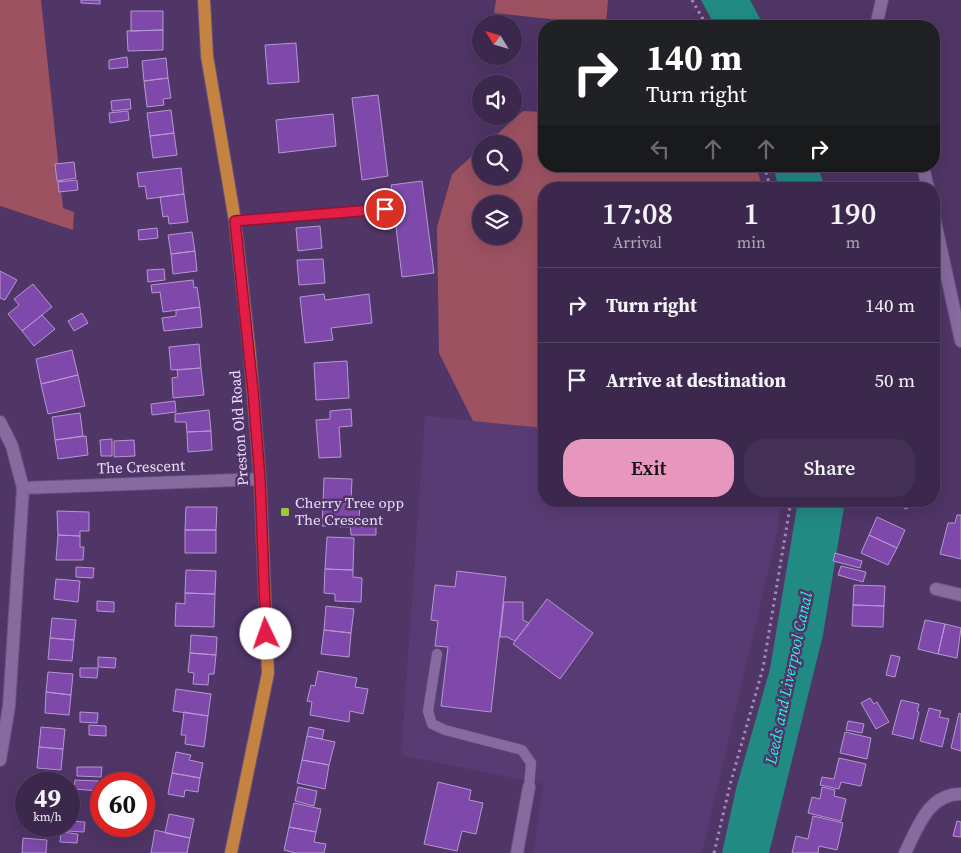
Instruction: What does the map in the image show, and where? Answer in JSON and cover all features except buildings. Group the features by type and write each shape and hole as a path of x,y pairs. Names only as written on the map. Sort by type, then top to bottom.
{"main road":[{"name":"Preston Old Road","path":"204,0 207,56 235,221 250,356 260,479 268,673 232,853"}],"street":[{"path":"877,20 882,0"},
{"path":"940,245 961,341"},
{"path":"0,422 12,446 23,488 9,706 0,760"},
{"name":"The Crescent","path":"23,488 260,479"},
{"path":"936,589 961,595"},
{"path":"517,853 529,787"},
{"path":"905,853 925,812 947,794 961,794"}],"lane":[{"path":"235,221 385,209"},
{"path":"437,654 428,711 432,724 446,730 522,750 531,763 529,787"}],"path":[{"path":"692,0 704,20"},
{"path":"714,853 730,785 763,668 790,507"}],"shaded area":[{"path":"0,0 41,0 63,208 74,212 73,230 0,206"},
{"path":"496,0 608,0 606,20 559,20 494,13"},
{"path":"523,111 538,112 538,172 758,172 761,182 538,182 538,427 473,421 439,353 437,227 452,174 472,156 472,185 522,185 522,135 496,135 507,125 522,125"},
{"path":"425,416 538,427 538,507 780,507 778,529 702,853 533,853 543,784 401,755"}],"water":[{"path":"701,0 750,0 761,20 712,20"},
{"path":"775,172 820,172 823,182 777,182"},
{"name":"Leeds and Liverpool Canal","path":"797,507 844,507 823,635 769,853 722,853 736,789 770,669"}],"place":[{"name":"Cherry Tree opp The Crescent","path":"285,512"}],"route":[{"path":"266,634 260,479 250,356 235,221 385,209"}]}
